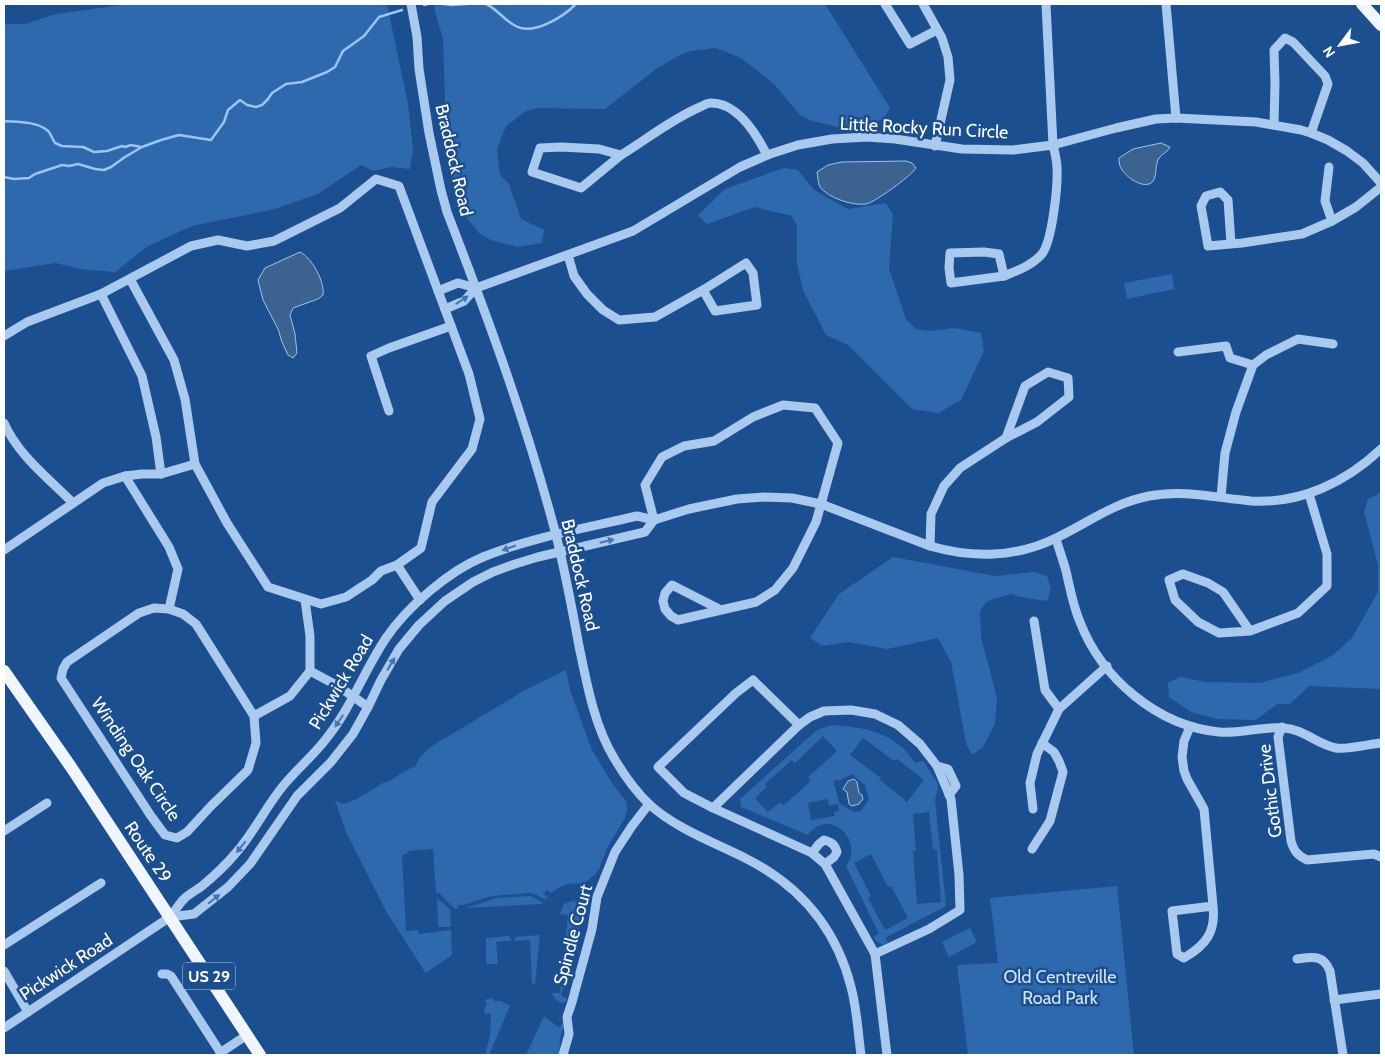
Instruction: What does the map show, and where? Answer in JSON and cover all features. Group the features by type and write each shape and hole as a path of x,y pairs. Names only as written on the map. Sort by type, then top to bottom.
{"main road":[{"path":"1362,4 1381,25"},
{"name":"Route 29","path":"4,670 260,1055"}],"street":[{"name":"Braddock Road","path":"411,4 417,37 419,69 435,163 447,212 516,399 556,534 587,685 598,723 612,755 622,772 649,804 668,819 688,831 747,859 777,876 807,903 821,921 844,963 856,1010 861,1055"},
{"path":"885,4 910,44 937,30"},
{"path":"923,4 942,38 948,57 950,80 935,146"},
{"path":"1166,4 1176,118"},
{"path":"1004,276 999,254 984,252 950,253 951,283 1004,276 1026,267 1042,255 1050,237 1056,193 1057,167 1053,145 1045,5"},
{"path":"1274,125 1274,50 1285,38 1293,42 1325,76 1328,84 1311,133"},
{"path":"621,155 599,149 561,146 540,148 532,172 580,188 621,155 685,114 710,103 725,106 741,116 758,137 767,155"},
{"name":"Little Rocky Run Circle","path":"476,288 633,231 740,167 767,155 816,141 849,138 895,139 935,146 1013,150 1053,145 1156,119 1176,118 1256,122 1311,133 1347,151 1363,163 1381,183"},
{"path":"1329,167 1325,202 1332,221"},
{"path":"4,336 27,322 101,294 191,246 218,240 247,246 274,241 340,208 376,179 399,186 469,374 480,419 472,448 432,502 421,548 397,565 381,571 372,580 346,597 321,604 268,587 227,522 195,464 185,399 174,360 130,279"},
{"path":"1231,244 1228,200 1220,192 1206,196 1201,206 1208,246 1231,244 1302,234 1332,221 1356,207 1381,187"},
{"path":"568,255 574,276 587,294 603,310 618,320 655,317 746,263 753,273 757,305 716,311 703,290"},
{"path":"438,291 458,283 476,288 464,301 445,309"},
{"path":"101,294 142,376 156,438 161,474"},
{"path":"389,411 370,356 451,326"},
{"path":"1221,497 1225,453 1236,412 1253,365 1266,355 1298,339 1333,344"},
{"path":"1178,352 1226,346 1230,358 1253,365"},
{"path":"930,546 931,514 944,486 960,468 1006,438 1037,422 1069,397 1068,378 1048,372 1025,386 1006,438"},
{"path":"560,552 645,532 654,520 646,485 662,457 684,446 714,441 753,417 783,405 815,408 838,443 816,522 793,568 775,590 756,602 678,620 670,616 665,609 663,601 665,593 672,585 721,610"},
{"path":"4,423 24,456 73,502"},
{"path":"556,534 637,516 654,520 689,509 737,499 764,497 792,498 821,504 930,546 960,553 986,554 1021,550 1056,538 1116,506 1135,499 1169,493 1189,493 1252,501 1267,501 1309,494 1333,484 1352,473 1368,462 1381,449"},
{"path":"4,550 103,483 125,476 161,474 195,464"},
{"path":"125,476 169,548 178,569 169,609"},
{"path":"1250,631 1223,592 1208,582 1183,574 1169,580 1175,600 1198,622 1219,633 1250,631 1298,614 1326,586 1327,554 1309,494"},
{"name":"Pickwick Road","path":"4,1028 170,917 184,899 214,876 249,838 267,806 283,786 326,739 343,716 366,670 387,637 430,590 482,557 556,534"},
{"path":"1056,538 1066,569 1073,601 1080,622 1094,652 1123,686 1149,707 1190,727 1221,732 1282,727 1295,729 1328,746 1339,749 1381,743"},
{"name":"Pickwick Road","path":"170,917 194,914 228,887 250,864 297,796 331,762 353,734 381,680 400,649 419,625 445,600 493,572 538,556 560,552"},
{"path":"397,565 420,600"},
{"path":"254,716 290,696 310,671 310,636 305,600"},
{"name":"Winding Oak Circle","path":"154,608 169,609 183,614 196,624 254,716 256,743 248,770 187,832 176,838 165,834 151,816 61,678 67,662 139,613 154,608"},
{"path":"1034,621 1045,690 1058,709"},
{"path":"1033,809 1030,783 1037,754 1058,709 1107,666"},
{"path":"310,671 368,707"},
{"path":"800,725 753,680 736,693 658,767 684,793 812,853 825,864 874,954 887,1055"},
{"path":"713,808 800,725 810,717 824,711 851,710 874,714 898,725 920,744 938,766 949,795 959,875 960,910 929,929 874,954"},
{"path":"1190,727 1184,741 1182,757 1187,779 1204,809 1215,920 1205,941 1196,951 1184,958 1177,954 1172,911 1213,906"},
{"name":"Gothic Drive","path":"1282,727 1278,737 1291,841 1298,856 1307,860 1374,854 1381,857"},
{"path":"1032,849 1050,821 1063,772 1054,752 1042,743"},
{"path":"4,831 47,803"},
{"name":"Spindle Court","path":"563,1055 569,1034 567,1017 592,929 597,897 615,852 649,804"},
{"path":"812,853 824,840 835,846 837,852 825,864"},
{"path":"4,944 101,883"},
{"path":"1296,959 1314,957 1328,964 1343,1055"},
{"path":"4,971 28,1012"},
{"path":"162,974 171,976 221,1054 247,1035"},
{"path":"1334,1000 1381,994"}],"green space":[{"path":"129,4 387,4 408,104 413,150 410,169 391,167 374,171 361,165 318,194 275,209 192,226 148,246 115,272 80,269 56,263 4,271 4,24 25,24 56,14"},
{"path":"435,4 825,4 890,108 884,119 847,129 812,121 800,115 774,84 741,58 716,48 691,51 678,56 656,69 605,109 539,108 526,111 506,126 497,149 500,175 509,184 521,219 544,230 542,243 517,247 491,240 479,233 462,212 447,161 443,39 435,12"},
{"path":"784,168 798,170 814,190 848,209 886,203 893,214 889,269 906,319 916,329 929,331 955,328 981,333 984,351 961,400 938,413 912,409 848,345 826,335 803,290 797,264 797,227 792,216 755,207 707,224 698,215 725,189"},
{"path":"1172,274 1174,289 1127,299 1124,283"},
{"path":"1380,493 1381,689 1309,686 1290,704 1277,704 1256,720 1217,719 1191,712 1169,697 1168,683 1180,677 1206,682 1260,683 1298,673 1333,655 1352,638 1378,592 1378,565 1364,512 1368,499"},
{"path":"893,557 995,576 1034,572 1047,576 1051,589 1047,601 1011,594 987,601 980,611 981,637 997,698 995,724 983,747 972,755 966,743 951,662 938,638 887,649 848,642 822,646 810,638 839,594"},
{"path":"566,670 571,693 592,750 614,786 626,801 625,818 607,848 595,875 584,883 567,884 551,893 547,890 543,894 548,897 546,900 530,893 492,896 458,905 458,908 454,909 454,906 439,893 436,893 433,849 408,851 407,854 402,855 406,931 418,930 419,934 451,930 452,955 424,974 425,972 387,913 346,832 335,800 343,804 357,799 415,767 420,757 432,746 527,689"},
{"path":"832,725 852,727 871,731 889,738 906,751 916,763 924,762 938,787 935,800 946,906 885,938 888,942 883,945 876,941 874,936 879,934 846,866 851,856 851,846 848,837 842,830 834,825 825,824 816,827 808,835 741,807 740,799 817,730","holes":["823,736 837,751 808,777 811,781 784,805 780,802 768,812 755,798 767,787 765,784 792,760 795,763","863,738 894,761 897,759 924,780 907,802 880,780 881,778 850,755","852,774 865,785 869,799 861,811 854,812 839,803 833,784 836,779 839,781","828,799 829,806 838,804 839,811 834,812 835,816 811,820 808,803","929,812 933,849 937,850 941,902 917,904 913,851 916,851 913,814","871,854 888,887 891,886 908,918 885,930 868,898 871,896 854,863"]},
{"name":"Old Centreville Road Park","path":"1117,886 1134,1055 968,1055 957,965 998,963 990,898"},
{"path":"530,896 544,903 466,908 496,898"},
{"path":"437,898 450,909 451,927 438,927"},
{"path":"574,900 581,904 583,901 583,903 578,938 561,995 567,999 561,1003 552,994 560,993 568,915 560,913 564,904"},
{"path":"970,928 977,942 949,957 942,942"},
{"path":"540,935 535,984 532,984 530,940 515,941 515,937"},
{"path":"508,936 511,941 496,942 498,964 486,964 486,938"},
{"path":"493,998 494,1001 501,1001 510,1006 489,1055 485,1055 490,1035 491,1014 485,1014 486,1001 484,1000"},
{"path":"544,1016 559,1028 564,1024 560,1039 559,1055 526,1055"}],"shaded area":[{"path":"1161,143 1170,147 1159,158 1151,183 1138,183 1128,177 1122,170 1119,158 1133,149"},
{"path":"906,161 912,163 916,168 913,172 884,194 866,204 854,204 835,198 824,191 819,184 817,172 828,165 842,162"},
{"path":"300,252 309,259 317,271 322,284 323,295 318,299 293,308 290,315 297,353 293,358 288,355 278,329 263,300 258,280 265,268"},
{"path":"854,779 857,782 859,793 863,799 859,804 852,806 849,804 847,792 843,789 848,781"}],"waterway":[{"path":"424,5 428,4"},
{"path":"443,4 466,4"},
{"path":"486,4 514,25 529,29 555,20 576,4"},
{"path":"4,177 14,179 29,178 35,174 62,165 78,164 104,170 142,147 161,140 179,135 211,140 224,122 228,110 240,100 247,105 256,107 262,105 272,93 286,84 302,82 327,72 335,67 343,51 364,36 379,17 402,10"},
{"path":"4,121 26,122 42,127 48,131 55,143 62,146 83,147 94,152 131,145 141,147"}]}
